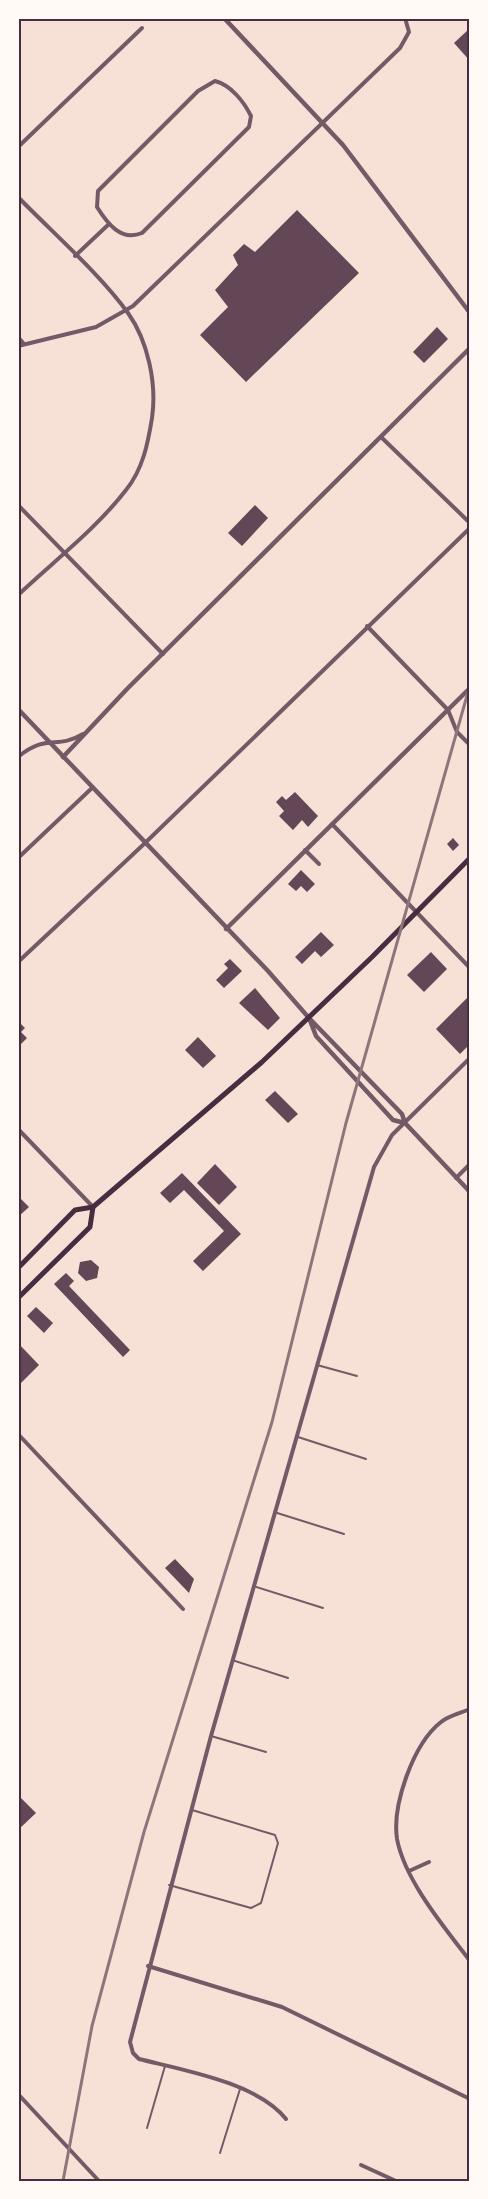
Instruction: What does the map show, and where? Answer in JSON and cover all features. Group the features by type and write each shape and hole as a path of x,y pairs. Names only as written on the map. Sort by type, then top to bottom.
{"main road":[{"path":"18,1268 75,1210 93,1207 262,1062 470,858"},
{"path":"18,1298 90,1227 93,1207"}],"street":[{"path":"224,18 324,124 470,313"},
{"path":"18,346 96,327 126,310 324,124 400,48 409,32 405,18"},
{"path":"18,147 142,28"},
{"path":"218,81 229,89 251,116 251,123 244,134 142,233 126,235 109,224 96,204 96,197 103,185 208,83 218,81"},
{"path":"18,197 126,310 145,352 153,387 154,410 147,445 135,477 126,490 18,595"},
{"path":"75,256 109,224"},
{"path":"18,337 24,344"},
{"path":"63,757 470,348"},
{"path":"381,437 470,524"},
{"path":"18,506 163,655"},
{"path":"18,962 144,844 470,528"},
{"path":"367,626 448,710 457,732 470,745"},
{"path":"226,929 470,688"},
{"path":"18,709 402,1114 405,1123 470,1192"},
{"path":"18,757 30,747 48,741 69,742 86,732"},
{"path":"18,858 92,788"},
{"path":"332,823 470,968"},
{"path":"304,850 318,864"},
{"path":"309,1017 315,1036 393,1120 405,1123"},
{"path":"286,2119 267,2101 240,2089 139,2059 133,2053 130,2042 169,1885 295,1437 374,1167 392,1135 470,1058"},
{"path":"18,1129 93,1207"},
{"path":"456,1178 470,1164"},
{"path":"18,1434 183,1609"},
{"path":"470,1709 441,1722 413,1757 400,1796 397,1839 409,1870 439,1920 470,1961"},
{"path":"409,1870 429,1862"},
{"path":"148,1966 282,2007 470,2100"},
{"path":"18,2094 99,2181"},
{"path":"361,2165 396,2181"}],"lane":[{"path":"317,1365 357,1376"},
{"path":"295,1437 366,1459"},
{"path":"274,1512 344,1534"},
{"path":"253,1586 323,1608"},
{"path":"232,1660 288,1678"},
{"path":"211,1736 266,1752"},
{"path":"169,1885 255,1908 261,1903 278,1843 273,1834 190,1810"},
{"path":"147,2128 165,2066"},
{"path":"220,2153 240,2089"}],"building":[{"path":"470,28 470,61 454,43"},
{"path":"297,210 359,273 246,382 200,335 228,307 215,290 238,265 233,255 244,244 255,252"},
{"path":"437,327 448,339 424,363 413,352"},
{"path":"255,505 268,518 242,546 228,533"},
{"path":"295,792 318,816 308,827 302,820 293,830 279,816 284,811 276,802 282,796 286,800"},
{"path":"453,838 459,845 453,851 447,844"},
{"path":"301,870 315,884 307,892 301,886 296,891 288,884"},
{"path":"321,932 334,945 321,957 315,951 302,964 295,957"},
{"path":"431,952 447,969 424,992 407,975"},
{"path":"230,959 242,971 224,988 216,980 228,968 224,964"},
{"path":"255,988 280,1018 268,1030 239,1003"},
{"path":"470,995 470,1044 460,1054 436,1029"},
{"path":"18,1021 25,1028 21,1032 27,1038 18,1047"},
{"path":"198,1037 216,1056 203,1068 185,1050"},
{"path":"275,1091 298,1114 288,1123 265,1100"},
{"path":"215,1164 237,1187 219,1205 197,1183"},
{"path":"182,1173 241,1234 203,1271 193,1261 224,1231 184,1190 170,1203 160,1193"},
{"path":"18,1196 29,1207 18,1217"},
{"path":"91,1260 99,1267 97,1278 86,1281 78,1273 80,1262"},
{"path":"66,1273 74,1281 69,1286 130,1350 123,1357 54,1284"},
{"path":"36,1307 53,1323 44,1333 27,1316"},
{"path":"18,1343 39,1365 18,1386"},
{"path":"175,1559 194,1579 189,1593 165,1568"},
{"path":"18,1795 36,1813 18,1830"}],"railway":[{"path":"63,2181 92,2026 144,1832 272,1422 346,1123 470,685"}]}
